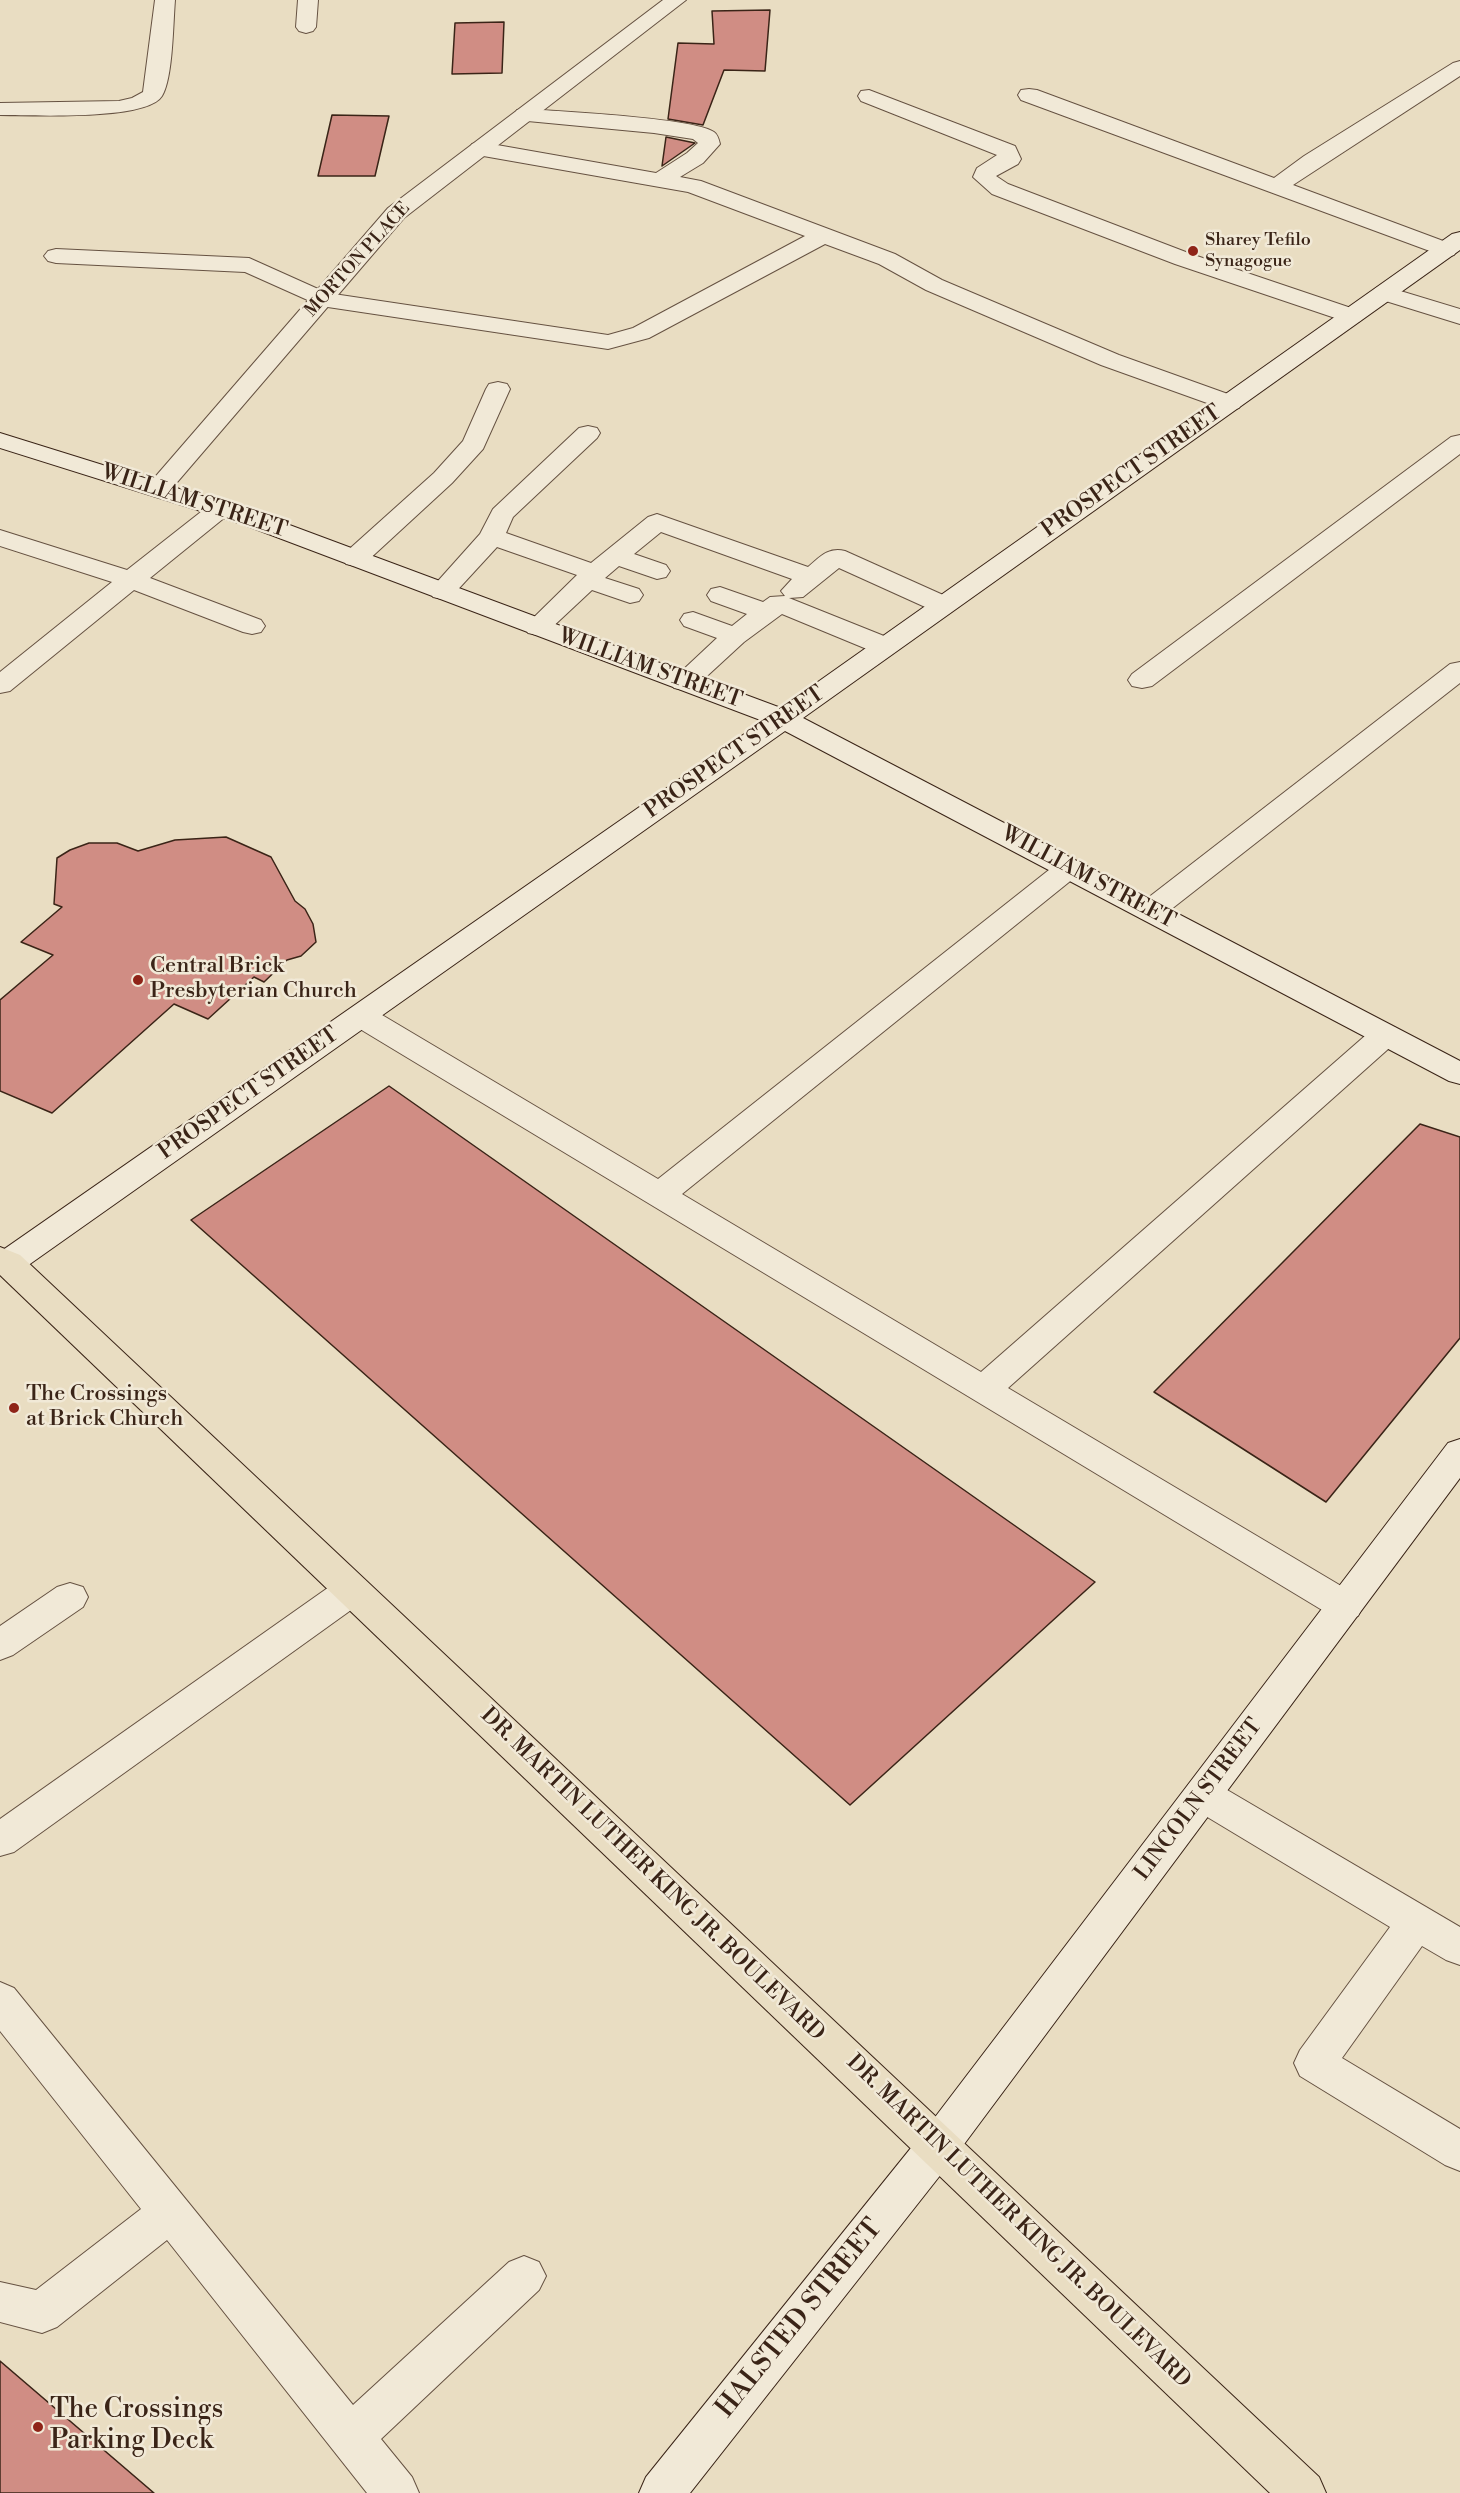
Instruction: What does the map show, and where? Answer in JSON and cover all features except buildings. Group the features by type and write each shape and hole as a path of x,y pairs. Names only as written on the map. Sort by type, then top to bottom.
{"main road":[{"name":"DR. MARTIN LUTHER KING JR. BOULEVARD","path":"4,1261 1303,2493"}],"street":[{"path":"0,109 118,107 139,103 152,95 156,85 165,0"},
{"path":"306,27 308,0"},
{"name":"MORTON PLACE","path":"158,489 396,213 676,0"},
{"path":"1276,187 1312,161 1460,67"},
{"path":"1029,95 1276,187 1453,244"},
{"path":"869,96 1007,151 1010,159 985,173 984,177 1000,189 1183,259 1352,316"},
{"path":"525,115 654,126 707,137 709,144 702,151 662,179"},
{"path":"480,149 693,186 887,259 934,285 1089,351 1230,402"},
{"path":"56,256 249,265 321,299 608,342 641,333 824,236"},
{"name":"PROSPECT STREET","path":"4,1261 361,1016 1453,244"},
{"path":"1384,293 1460,317"},
{"path":"355,558 443,478 474,444 498,389"},
{"path":"442,591 492,537 502,514 588,433"},
{"name":"WILLIAM STREET","path":"0,440 220,509 784,719 1460,1074"},
{"path":"1142,680 1460,442"},
{"path":"0,686 220,509"},
{"path":"537,627 591,577 657,522 811,577"},
{"path":"492,537 630,595"},
{"path":"0,538 131,580 252,626"},
{"path":"616,556 657,572"},
{"path":"684,682 735,636 836,557 944,605"},
{"path":"720,595 773,608 884,646"},
{"path":"693,620 735,636"},
{"path":"1150,911 1460,670"},
{"path":"659,1195 1069,868"},
{"path":"361,1016 1345,1606"},
{"path":"984,1389 1385,1035"},
{"name":"LINCOLN STREET","path":"938,2146 1460,1452"},
{"path":"0,1840 352,1590"},
{"path":"0,1645 70,1597"},
{"path":"1203,1795 1460,1948"},
{"path":"1416,1922 1315,2063 1460,2152"},
{"path":"0,2000 396,2493"},
{"name":"HALSTED STREET","path":"662,2493 938,2146"},
{"path":"0,2302 42,2312 170,2212"},
{"path":"351,2437 524,2276"}],"place":[{"name":"Sharey Tefilo Synagogue","path":"1193,251"},
{"name":"Central Brick Presbyterian Church","path":"138,980"},
{"name":"The Crossings at Brick Church","path":"14,1408"},
{"name":"The Crossings Parking Deck","path":"38,2427"}]}
